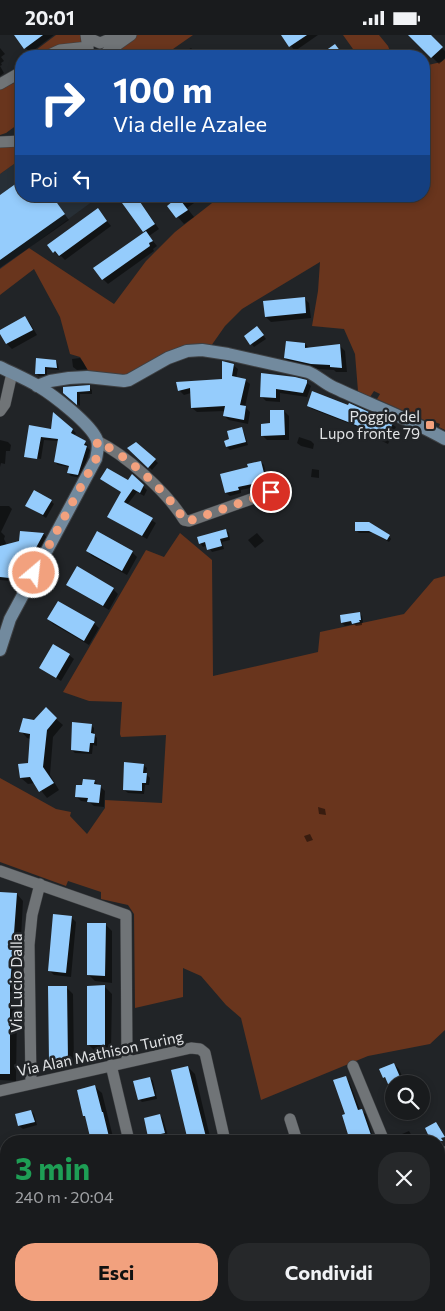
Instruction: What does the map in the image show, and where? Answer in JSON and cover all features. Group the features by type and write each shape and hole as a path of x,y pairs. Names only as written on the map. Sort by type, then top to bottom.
{"street":[{"path":"60,50 100,46 131,35"},
{"path":"0,84 15,75"},
{"path":"0,142 15,141"},
{"path":"37,386 50,381 69,378 87,377 116,381 129,380 173,356 187,351 208,350 316,375 331,387 368,402 445,439"},
{"path":"0,367 37,386 80,420 97,441 113,449 156,486 180,512 184,520 189,521 271,492"},
{"path":"0,411 5,404 12,373"},
{"path":"0,650 10,619 96,459 97,441"},
{"path":"0,871 126,915 127,1061"},
{"name":"Via Lucio Dalla","path":"30,1083 29,945 32,915 40,884"},
{"name":"Via Alan Mathison Turing","path":"0,1091 127,1061 192,1048 200,1049 206,1053 225,1135"},
{"path":"111,1065 128,1135"},
{"path":"353,1066 382,1135"},
{"path":"290,1119 295,1135"}],"shaded area":[{"path":"56,35 83,35 84,42 52,50 36,50"},
{"path":"136,35 193,35 172,50 115,50"},
{"path":"343,35 379,35 390,50 354,50"},
{"path":"445,59 445,430 439,427 440,424 435,422 433,424 377,399 380,394 374,391 370,397 358,391 355,354 344,329 312,326 318,291 320,262 242,309 225,326 211,346 182,346 159,356 134,373 122,376 89,372 80,357 70,354 60,317 34,269 0,295 0,269 29,248 114,304 146,261 175,232 213,202 430,202 430,65"},
{"path":"15,83 15,126 0,135 0,89"},
{"path":"15,146 15,163 0,174 0,147"},
{"path":"15,163 15,202 92,202 0,269 0,174"},
{"path":"180,533 212,560 213,676 318,652 320,632 404,614 434,579 445,576 445,1030 430,1044 368,1056 261,1100 241,1018 226,1005 201,976 183,968 183,997 135,1008 134,914 128,905 101,899 101,892 68,881 66,886 0,862 0,778 56,809 71,812 70,816 87,834 105,808 105,800 162,803 166,735 121,737 122,702 89,701 63,692 146,550 164,557"}],"building":[{"path":"14,35 43,35 24,49"},
{"path":"281,35 307,35 289,47"},
{"path":"408,35 431,35 443,47 431,58 430,50 423,50"},
{"path":"335,44 340,50 326,50"},
{"path":"15,184 15,202 56,202 65,214 0,260 0,195"},
{"path":"121,202 140,202 155,224 143,232"},
{"path":"172,202 182,202 188,210 176,218 167,206"},
{"path":"98,208 107,221 59,256 55,251 53,253 47,245"},
{"path":"146,231 153,241 149,243 150,246 102,280 93,268"},
{"path":"305,297 306,313 265,317 263,301"},
{"path":"25,316 33,330 6,344 0,334 0,330"},
{"path":"257,326 264,335 250,345 244,336"},
{"path":"286,341 305,343 305,348 340,344 342,368 284,358"},
{"path":"36,358 56,360 57,368 45,367 45,374 35,374"},
{"path":"222,361 234,364 232,376 246,379 240,405 246,406 244,420 223,416 225,406 191,408 190,388 178,391 176,382 222,379"},
{"path":"261,373 295,377 307,380 307,383 303,393 276,389 276,398 260,397"},
{"path":"90,385 90,391 77,392 77,405 63,393 63,387"},
{"path":"312,391 348,405 349,403 393,423 384,441 365,431 366,429 307,406"},
{"path":"270,410 284,410 285,435 261,436 261,424 270,423"},
{"path":"53,412 73,429 71,433 86,441 84,445 87,446 78,475 67,473 69,466 54,462 58,439 41,437 37,459 24,457 29,425 51,429"},
{"path":"242,427 246,442 226,447 224,441 229,439 227,431"},
{"path":"136,442 156,459 148,468 127,448"},
{"path":"261,461 266,481 238,487 239,490 225,493 220,474 248,467 247,464"},
{"path":"107,468 128,480 132,474 144,485 140,493 133,489 124,502 153,518 142,536 107,517 121,492 100,479"},
{"path":"34,490 52,500 43,515 25,506"},
{"path":"355,522 369,522 390,535 387,540 369,531 355,531"},
{"path":"226,529 228,537 220,539 222,546 207,550 205,542 199,544 197,537"},
{"path":"20,531 44,533 19,579 0,577 0,546 19,541"},
{"path":"97,531 133,551 122,571 86,551"},
{"path":"77,566 114,588 103,606 66,585"},
{"path":"58,601 95,622 84,641 47,619"},
{"path":"360,612 360,622 352,624 351,621 341,623 340,615"},
{"path":"53,644 70,654 56,678 39,668"},
{"path":"46,707 57,718 47,730 43,767 54,783 39,792 30,777 20,778 18,764 28,763 30,734 19,732 23,718 34,720"},
{"path":"72,722 92,724 91,733 95,734 94,743 90,743 89,752 71,750"},
{"path":"124,762 144,764 143,773 147,773 146,783 142,783 142,791 123,790"},
{"path":"83,779 95,780 94,784 101,785 99,803 87,802 88,798 75,797 76,785 82,785"},
{"path":"0,892 17,893 10,987 10,1074 0,1074"},
{"path":"53,914 72,916 66,973 48,971"},
{"path":"87,923 106,923 105,976 87,975"},
{"path":"105,985 105,1045 87,1045 87,986"},
{"path":"48,986 67,986 68,1060 49,1061"},
{"path":"394,1063 399,1075 385,1075 383,1078 379,1069"},
{"path":"188,1066 205,1135 187,1135 171,1070"},
{"path":"346,1076 358,1110 362,1109 371,1135 348,1135 342,1115 345,1114 333,1080"},
{"path":"150,1077 155,1096 138,1100 133,1081"},
{"path":"95,1085 109,1135 90,1135 77,1090"},
{"path":"31,1110 35,1122 18,1126 15,1114"},
{"path":"160,1114 165,1133 148,1135 144,1118"},
{"path":"436,1122 444,1135 428,1135 425,1128"}],"place":[{"name":"Poggio del Lupo fronte 79","path":"430,425"}],"route":[{"path":"34,573 96,459 97,441 113,449 156,486 180,512 184,520 189,521 271,492"}]}
